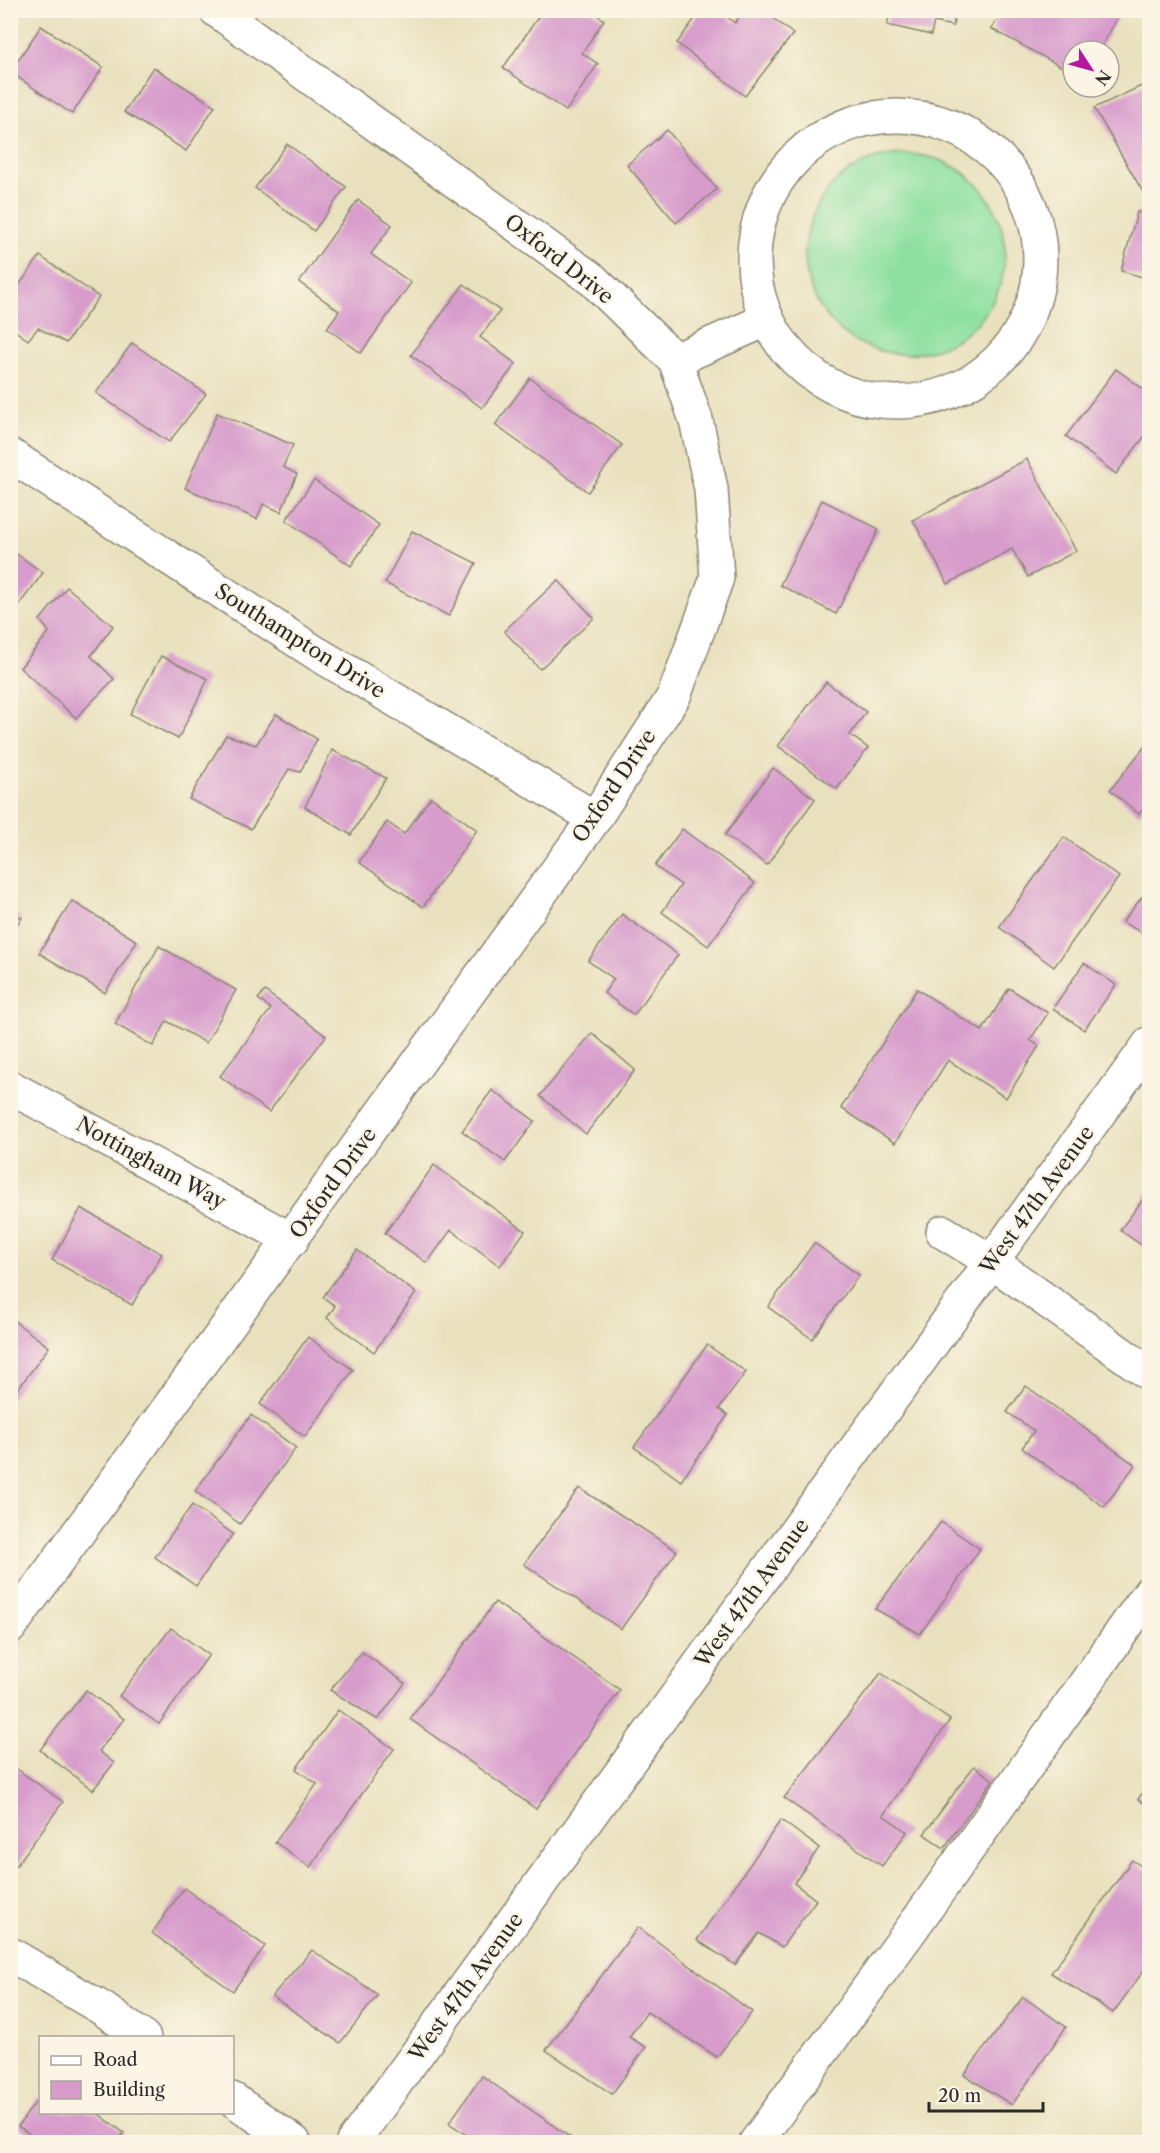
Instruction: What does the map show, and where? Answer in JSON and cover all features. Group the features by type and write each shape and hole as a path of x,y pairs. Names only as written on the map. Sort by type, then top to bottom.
{"street":[{"name":"Oxford Drive","path":"10,1627 595,818 674,696 717,578 711,489 696,420 675,360 593,280 216,10"},
{"path":"880,116 924,117 966,132 1003,160 1028,197 1040,241 1039,286 1024,328 996,364 958,389 915,402 870,401 827,385 818,378 792,357 766,320 754,277 756,232 771,189 799,154 836,128 880,116"},
{"path":"675,360 766,320"},
{"name":"Southampton Drive","path":"10,455 316,653 595,818"},
{"name":"West 47th Avenue","path":"353,2142 1149,1043"},
{"name":"Nottingham Way","path":"10,1087 292,1240"},
{"path":"943,1232 992,1262 1149,1374"},
{"path":"756,2142 913,1927 1149,1592"},
{"path":"10,1954 103,2009 143,2036"},
{"path":"234,2100 294,2142"}],"green space":[{"path":"905,154 934,158 961,171 976,183 988,198 1001,225 1005,254 1001,283 988,310 976,325 961,337 934,350 905,354 876,350 849,337 834,325 822,310 809,283 805,254 809,225 822,198 834,183 849,171 876,158"}],"building":[{"path":"543,10 590,10 604,20 582,53 598,64 566,111 503,68"},
{"path":"701,10 718,10 735,23 744,10 763,10 793,34 745,96 677,43"},
{"path":"891,10 956,10 953,26 934,22 931,35 887,25"},
{"path":"1002,10 1111,10 1119,15 1106,39 1061,39 1061,66 992,29"},
{"path":"41,26 103,67 72,114 10,72"},
{"path":"153,67 215,106 186,151 124,112"},
{"path":"1150,82 1150,189 1143,192 1094,108 1113,99 1121,99 1121,95"},
{"path":"667,130 717,189 676,223 627,165"},
{"path":"287,144 346,187 314,231 255,188"},
{"path":"358,200 392,225 371,254 411,283 361,353 327,328 339,311 299,282"},
{"path":"1137,212 1150,215 1150,279 1121,271"},
{"path":"40,256 99,297 66,343 38,328 28,340 10,327 10,298"},
{"path":"464,284 500,311 480,337 516,364 482,408 411,355"},
{"path":"132,343 206,394 169,442 96,393"},
{"path":"1116,369 1150,394 1150,429 1116,474 1066,436"},
{"path":"530,378 622,445 588,492 495,425"},
{"path":"217,413 293,445 283,467 297,474 281,512 263,504 257,519 185,488"},
{"path":"1027,459 1076,551 1028,577 1012,549 948,584 913,520"},
{"path":"314,480 379,525 351,566 286,520"},
{"path":"822,500 879,529 836,614 780,585"},
{"path":"412,531 476,563 449,616 385,583"},
{"path":"10,549 43,573 16,609 10,605"},
{"path":"558,580 594,618 540,669 504,631"},
{"path":"67,587 113,626 91,656 114,679 76,718 20,668 49,632 40,620"},
{"path":"161,656 208,679 178,739 130,714"},
{"path":"826,682 866,712 850,735 868,748 837,789 778,746"},
{"path":"276,714 317,739 300,772 289,769 251,829 189,799 226,735 256,745"},
{"path":"1150,740 1150,801 1139,814 1110,790"},
{"path":"332,750 386,778 351,835 305,807"},
{"path":"773,768 815,799 767,865 725,835"},
{"path":"431,797 477,830 423,907 359,862 387,822 404,834"},
{"path":"682,829 755,883 708,946 662,912 681,885 655,866"},
{"path":"1064,837 1119,877 1054,967 999,927"},
{"path":"1150,887 1150,937 1122,922"},
{"path":"72,901 137,941 105,993 39,953"},
{"path":"10,910 22,918 10,934"},
{"path":"622,914 678,955 634,1015 604,993 614,979 588,961"},
{"path":"159,946 236,990 206,1043 167,1021 153,1046 115,1024"},
{"path":"1084,963 1116,985 1084,1030 1053,1008"},
{"path":"1009,988 1048,1013 1030,1040 1039,1046 1006,1098 948,1060 895,1143 841,1108 917,989 982,1031"},
{"path":"265,991 326,1036 269,1112 220,1076 271,1009 258,999"},
{"path":"592,1033 635,1070 586,1134 540,1096"},
{"path":"492,1090 535,1121 505,1162 462,1131"},
{"path":"434,1165 525,1231 500,1266 451,1230 427,1263 385,1233"},
{"path":"1150,1190 1150,1251 1120,1230"},
{"path":"81,1208 162,1254 132,1305 52,1260"},
{"path":"814,1243 859,1275 812,1339 768,1307"},
{"path":"357,1250 416,1293 374,1352 327,1318 335,1306 323,1297"},
{"path":"10,1318 49,1347 10,1400"},
{"path":"308,1337 353,1370 305,1437 260,1404"},
{"path":"707,1345 746,1372 719,1409 728,1415 681,1481 634,1447"},
{"path":"1026,1386 1135,1465 1104,1507 1022,1448 1034,1431 1007,1412"},
{"path":"251,1415 296,1448 240,1524 195,1491"},
{"path":"579,1488 677,1551 621,1629 524,1564"},
{"path":"192,1505 233,1534 196,1586 155,1557"},
{"path":"941,1522 980,1549 920,1634 875,1609"},
{"path":"495,1602 620,1690 536,1809 410,1719"},
{"path":"171,1628 209,1655 159,1724 119,1696"},
{"path":"362,1652 405,1683 378,1720 330,1690"},
{"path":"881,1673 950,1720 883,1815 907,1832 882,1866 784,1798"},
{"path":"86,1690 124,1719 99,1751 114,1763 93,1790 40,1750"},
{"path":"338,1710 394,1749 310,1867 275,1842 317,1784 296,1769"},
{"path":"10,1764 63,1802 16,1866 10,1861"},
{"path":"974,1766 993,1780 944,1848 924,1834"},
{"path":"1150,1783 1150,1807 1138,1799"},
{"path":"781,1820 819,1848 794,1883 816,1900 782,1947 759,1933 735,1965 697,1940"},
{"path":"1132,1860 1150,1872 1150,1962 1113,2013 1051,1973"},
{"path":"184,1888 265,1946 233,1991 152,1933"},
{"path":"638,1927 752,2012 717,2057 647,2012 629,2037 646,2047 612,2094 546,2050"},
{"path":"312,1950 378,1995 340,2043 272,1996"},
{"path":"1023,1997 1066,2027 1012,2105 964,2075"},
{"path":"10,2061 20,2068 10,2082"},
{"path":"482,2076 577,2142 477,2142 449,2123"},
{"path":"39,2097 39,2114 99,2114 124,2133 118,2142 41,2142 18,2126"}]}
